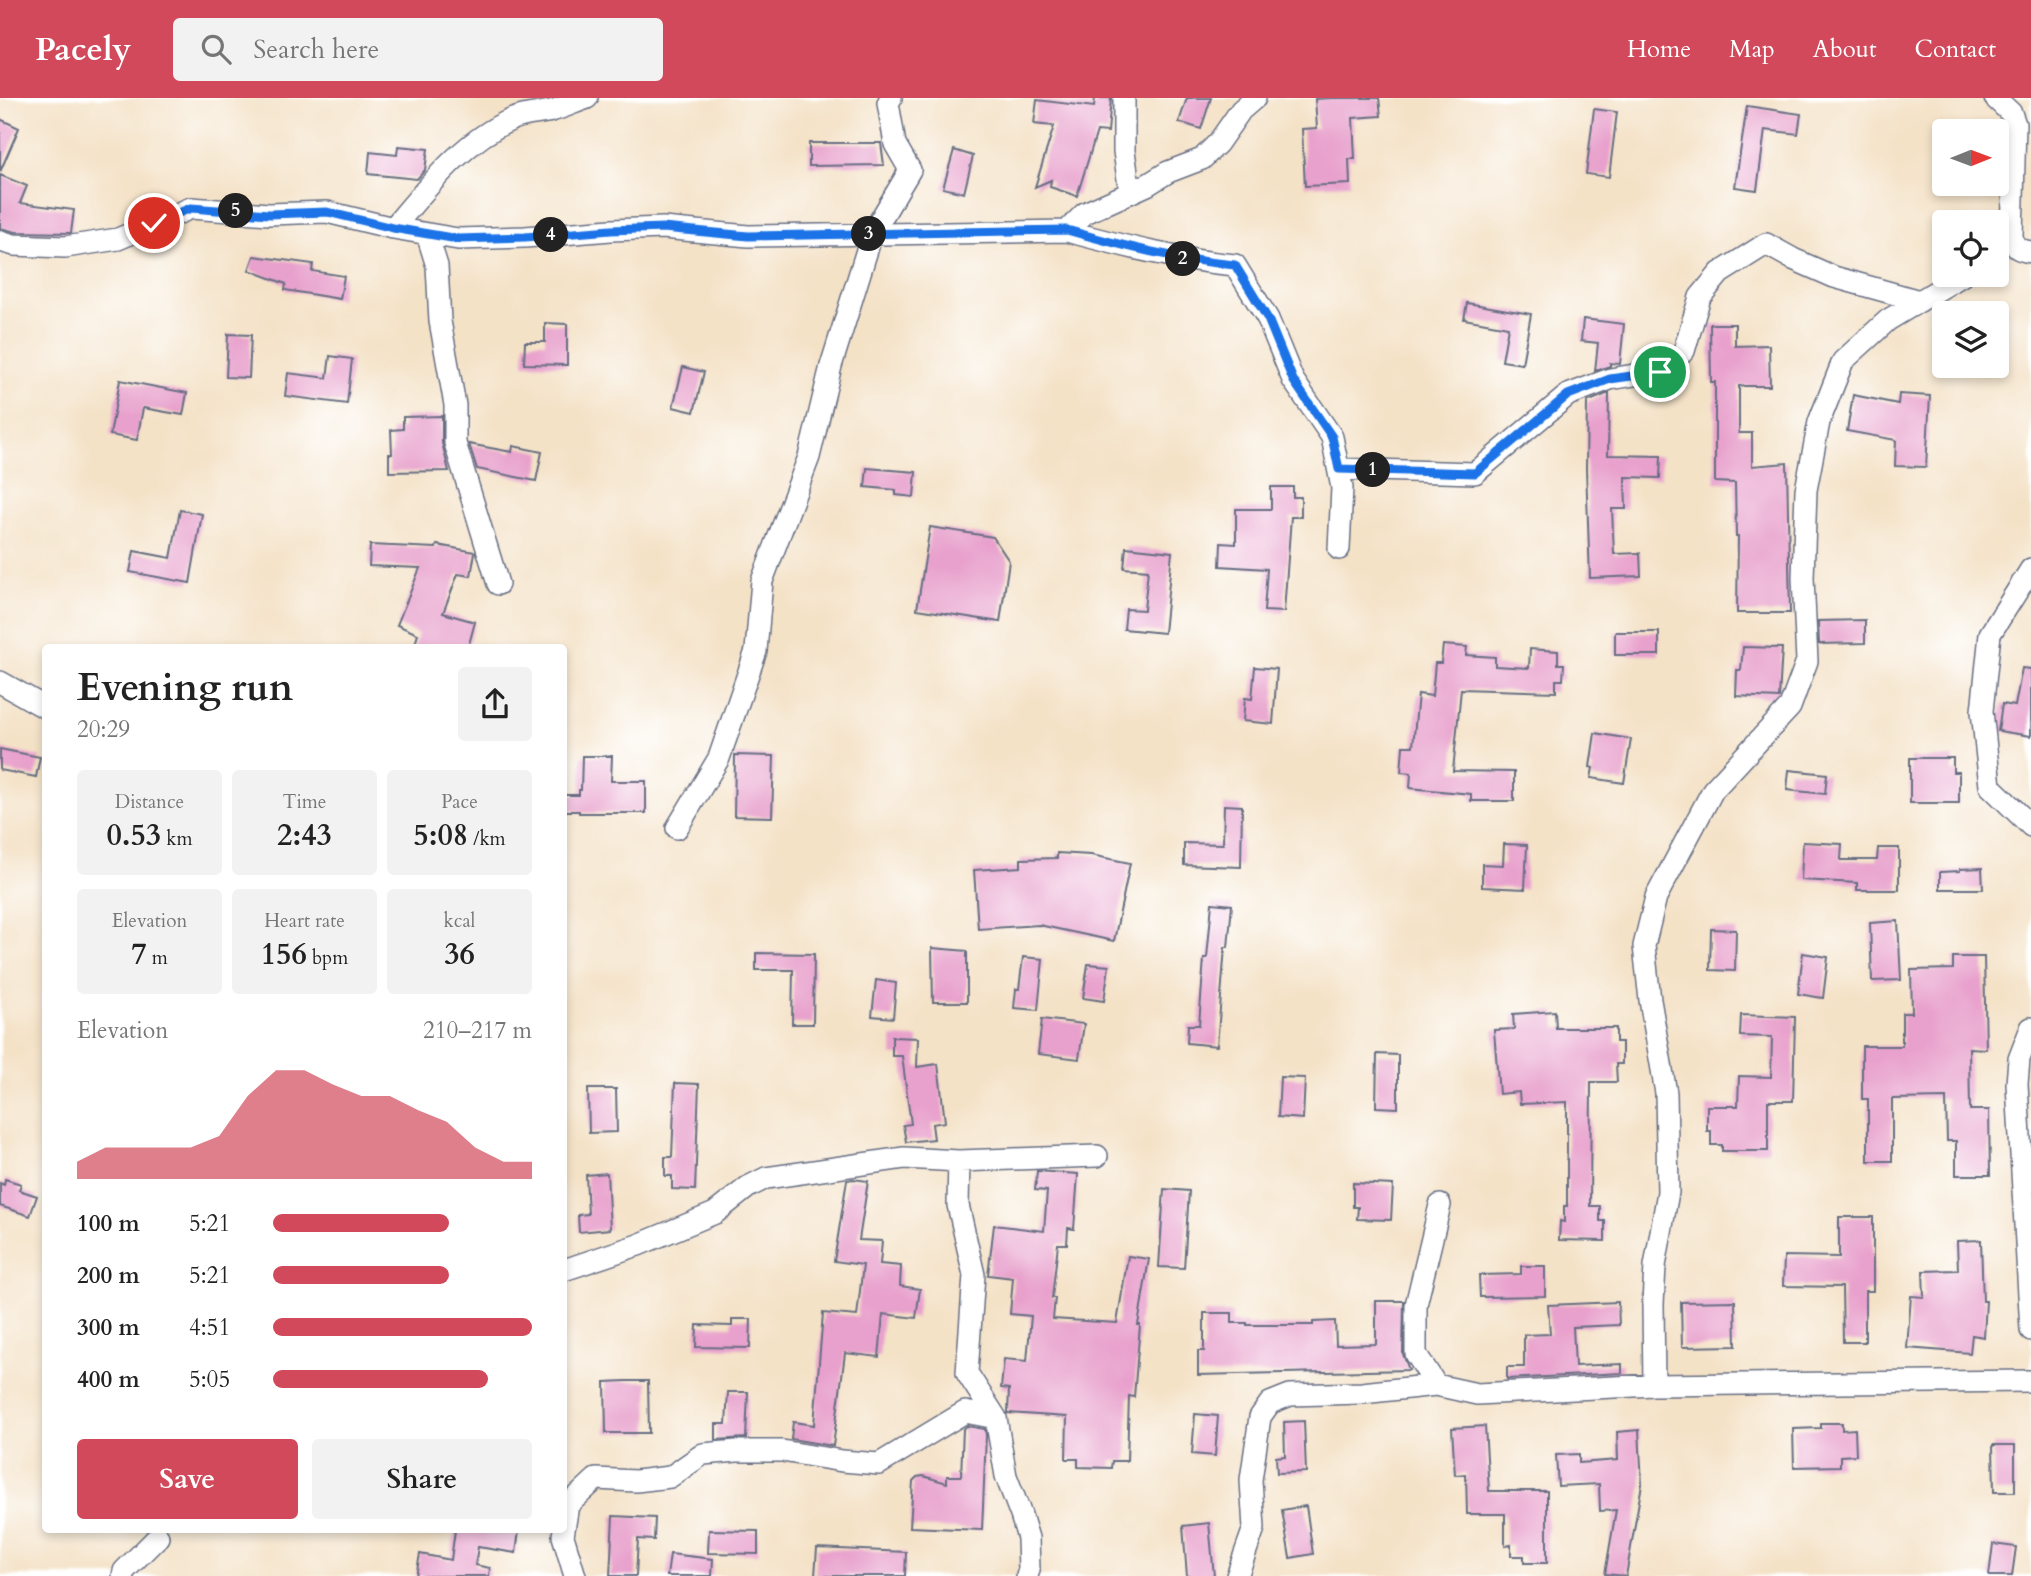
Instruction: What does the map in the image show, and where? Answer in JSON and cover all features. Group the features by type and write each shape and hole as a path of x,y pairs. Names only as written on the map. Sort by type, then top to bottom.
{"street":[{"path":"393,228 442,170 489,132 515,118 552,111 587,98"},
{"path":"677,828 719,758 756,651 762,581 809,457 831,366 872,234 910,170 895,144 888,103 891,98"},
{"path":"1124,98 1124,151 1130,193"},
{"path":"1067,230 1085,213 1147,186 1168,172 1202,159 1218,143 1241,110 1255,98"},
{"path":"1994,98 2017,105 2012,236 2014,250"},
{"path":"0,241 14,245 65,247 118,239 191,208 269,214 327,212 393,228 458,239 663,228 748,236 1067,230 1195,261 1235,265 1268,319 1293,380 1332,437 1342,488 1339,549"},
{"path":"427,234 437,266 440,321 455,405 454,443 498,584"},
{"path":"1339,469 1475,473 1568,395 1610,379 1660,372 1684,351 1700,297 1720,273 1766,244 1793,259 1835,276 1920,301"},
{"path":"1654,1385 1655,1266 1668,1192 1667,1093 1650,1000 1644,946 1656,897 1713,790 1790,707 1807,661 1804,578 1806,490 1819,422 1843,361 1888,320 1943,287"},
{"path":"2031,569 1990,634 1982,711 1990,786 2031,826"},
{"path":"0,682 42,706"},
{"path":"2031,1028 2020,1059 2017,1084 2031,1330"},
{"path":"567,1269 638,1245 715,1213 748,1187 766,1178 904,1158 959,1161 1097,1156"},
{"path":"959,1161 958,1205 974,1275 967,1373 996,1418 1006,1476 1028,1538 1027,1576"},
{"path":"1436,1385 1416,1354 1416,1305 1440,1205"},
{"path":"1237,1576 1254,1528 1251,1480 1260,1417 1270,1403 1290,1395 1362,1393 1436,1385 1477,1394 1654,1385 2031,1381"},
{"path":"567,1511 568,1505 596,1479 636,1481 670,1477 703,1454 782,1451 879,1464 965,1412 996,1418"},
{"path":"563,1533 575,1576"},
{"path":"123,1576 124,1571 158,1537"}],"building":[{"path":"1095,98 1111,98 1108,132 1097,131 1077,196 1050,187 1051,180 1035,187 1054,126 1034,124 1037,100 1094,107"},
{"path":"1187,98 1211,98 1201,129 1179,122"},
{"path":"1379,98 1381,116 1353,118 1355,159 1349,159 1350,184 1305,186 1302,129 1317,128 1315,99"},
{"path":"1747,106 1801,114 1798,134 1765,130 1757,190 1735,187"},
{"path":"1594,109 1617,112 1609,177 1586,174"},
{"path":"0,119 19,128 0,172"},
{"path":"809,143 881,143 884,165 809,166"},
{"path":"398,146 428,149 425,170 417,179 368,174 370,152 397,155"},
{"path":"954,150 973,156 964,193 943,188"},
{"path":"0,175 27,186 20,203 74,210 71,233 16,232 0,228"},
{"path":"254,256 313,264 312,271 344,276 340,299 285,290 286,284 249,270"},
{"path":"1467,303 1531,314 1522,364 1502,361 1508,327 1464,319"},
{"path":"1583,319 1624,324 1620,364 1610,363 1610,366 1595,371 1598,343 1581,341"},
{"path":"545,323 567,324 567,365 524,364 525,342 545,342"},
{"path":"1710,324 1735,324 1735,346 1769,345 1770,386 1739,386 1739,433 1752,433 1752,466 1787,463 1790,613 1737,613 1738,536 1735,483 1715,482 1715,382 1711,382"},
{"path":"228,334 251,335 249,378 226,377"},
{"path":"330,356 352,359 347,404 285,396 288,373 327,378"},
{"path":"683,367 704,372 694,412 673,407"},
{"path":"120,380 187,393 183,415 143,408 137,440 110,435"},
{"path":"1609,393 1608,455 1661,456 1660,478 1625,477 1626,509 1612,509 1614,554 1640,553 1641,576 1590,578 1586,468 1587,402"},
{"path":"1899,394 1930,396 1926,467 1895,466 1896,440 1847,431 1853,395 1898,404"},
{"path":"442,416 442,443 449,471 389,472 389,454 392,454 391,430 403,429 403,417"},
{"path":"469,444 512,452 513,446 542,452 536,481 477,469"},
{"path":"867,468 916,472 914,497 896,495 896,490 865,487"},
{"path":"1271,487 1293,487 1293,497 1301,497 1301,517 1291,517 1284,612 1264,611 1267,569 1220,566 1221,543 1236,544 1236,509 1271,509"},
{"path":"180,510 202,514 190,583 130,572 134,551 171,558"},
{"path":"930,527 993,537 1009,561 1000,622 917,609"},
{"path":"370,545 436,548 437,545 475,552 471,576 458,574 443,613 475,622 469,644 415,644 418,634 397,625 420,568 369,566"},
{"path":"1126,547 1172,552 1164,633 1124,629 1126,609 1144,610 1148,570 1124,568"},
{"path":"1865,620 1865,643 1819,644 1818,621"},
{"path":"1615,632 1659,632 1659,655 1615,655"},
{"path":"1443,645 1467,647 1466,655 1495,657 1495,666 1529,668 1530,649 1558,651 1558,664 1564,664 1563,680 1556,680 1556,692 1461,689 1453,771 1514,772 1514,801 1471,801 1471,794 1410,788 1411,773 1401,772 1403,746 1413,746 1418,694 1432,696 1435,663 1441,663"},
{"path":"1743,647 1782,648 1779,698 1736,696 1737,670 1741,670"},
{"path":"1255,667 1277,669 1273,724 1243,721 1245,698 1252,699"},
{"path":"2022,668 2031,669 2031,736 1998,731 2002,704 2015,706"},
{"path":"1595,733 1631,739 1624,783 1591,778"},
{"path":"0,749 40,757 36,777 0,770"},
{"path":"735,755 774,756 772,817 734,816"},
{"path":"582,756 612,756 611,781 646,781 646,813 567,811 567,795 579,795"},
{"path":"1910,758 1953,758 1953,772 1959,772 1959,803 1910,803"},
{"path":"1789,770 1827,774 1825,794 1787,790"},
{"path":"1224,805 1242,806 1241,867 1184,865 1184,843 1223,844"},
{"path":"1803,842 1842,844 1841,860 1877,860 1878,848 1899,848 1899,890 1857,890 1857,883 1801,880"},
{"path":"1504,844 1527,845 1525,889 1482,887 1482,864 1503,865"},
{"path":"1057,853 1091,855 1130,863 1114,941 1039,925 978,929 974,870 1021,867 1021,859 1057,858"},
{"path":"1982,868 1983,889 1940,889 1940,872"},
{"path":"1212,903 1232,905 1228,947 1225,947 1217,1046 1187,1043 1188,1025 1199,1025 1204,958 1207,958"},
{"path":"1898,921 1901,980 1872,981 1870,923"},
{"path":"1711,929 1736,930 1735,971 1710,970"},
{"path":"932,948 967,951 967,1002 933,1002"},
{"path":"756,953 814,954 813,1024 792,1024 793,970 756,970"},
{"path":"1803,953 1828,957 1823,998 1798,994"},
{"path":"1023,957 1043,959 1038,1010 1014,1008"},
{"path":"1953,957 1984,957 1986,1049 1969,1048 1970,1110 1989,1110 1990,1175 1956,1175 1956,1141 1947,1141 1946,1098 1892,1099 1892,1161 1868,1161 1868,1099 1862,1099 1862,1046 1902,1046 1902,1013 1912,1013 1911,970 1953,969"},
{"path":"1088,964 1109,966 1104,1001 1083,998"},
{"path":"876,980 896,983 893,1018 872,1016"},
{"path":"1555,1011 1556,1028 1616,1028 1616,1042 1622,1042 1622,1064 1616,1064 1617,1082 1591,1082 1590,1206 1600,1206 1600,1221 1605,1221 1605,1241 1559,1240 1560,1221 1564,1222 1564,1206 1567,1206 1567,1102 1520,1104 1519,1092 1499,1094 1494,1030 1514,1029 1513,1014"},
{"path":"1741,1015 1795,1017 1793,1101 1768,1101 1768,1151 1722,1151 1722,1145 1711,1145 1711,1131 1707,1131 1707,1106 1738,1106 1739,1076 1771,1077 1772,1037 1740,1036"},
{"path":"1042,1019 1084,1024 1079,1059 1038,1054"},
{"path":"892,1037 918,1038 917,1067 938,1064 945,1122 932,1124 934,1139 906,1142 903,1125 911,1124 902,1056 892,1056"},
{"path":"1377,1054 1398,1055 1398,1108 1376,1107"},
{"path":"1280,1077 1305,1078 1303,1119 1278,1117"},
{"path":"675,1083 699,1084 695,1190 672,1189 672,1176 665,1176 665,1157 672,1157"},
{"path":"588,1089 616,1089 617,1132 589,1133"},
{"path":"1037,1171 1078,1174 1074,1229 1068,1228 1067,1244 1058,1244 1052,1298 1055,1298 1053,1319 1117,1323 1128,1256 1149,1259 1138,1325 1134,1397 1129,1396 1127,1461 1112,1461 1111,1468 1078,1467 1078,1459 1066,1459 1067,1417 1008,1413 1009,1389 1001,1388 1004,1359 1027,1361 1031,1316 1010,1314 1013,1278 988,1275 994,1225 1044,1231 1047,1191 1035,1190"},
{"path":"607,1173 610,1229 579,1232 578,1215 588,1214 586,1175"},
{"path":"5,1179 21,1184 19,1190 37,1196 30,1216 0,1206 0,1183 4,1185"},
{"path":"847,1180 868,1181 859,1240 882,1241 880,1264 901,1266 900,1286 920,1289 916,1318 883,1314 879,1357 845,1353 833,1446 791,1439 793,1422 814,1425 823,1313 857,1316 863,1265 834,1261"},
{"path":"1353,1183 1393,1185 1391,1220 1357,1219 1358,1207 1353,1207"},
{"path":"1164,1189 1189,1191 1184,1268 1159,1267"},
{"path":"1839,1217 1873,1217 1873,1291 1865,1291 1865,1342 1843,1342 1842,1287 1783,1286 1784,1256 1839,1257"},
{"path":"1981,1240 1983,1301 1986,1301 1984,1337 1972,1335 1970,1353 1907,1348 1911,1296 1924,1297 1923,1271 1958,1270 1957,1241"},
{"path":"1521,1266 1545,1266 1545,1296 1480,1297 1479,1275 1521,1274"},
{"path":"1376,1301 1404,1301 1403,1354 1409,1370 1198,1375 1198,1351 1204,1351 1204,1313 1232,1313 1232,1323 1247,1325 1313,1325 1313,1322 1335,1321 1336,1345 1376,1344"},
{"path":"1735,1301 1736,1346 1682,1347 1681,1302"},
{"path":"1618,1302 1619,1325 1573,1327 1575,1366 1622,1364 1622,1373 1507,1379 1507,1367 1524,1367 1524,1335 1550,1334 1548,1305"},
{"path":"732,1319 751,1319 750,1348 696,1347 697,1325 732,1326"},
{"path":"648,1381 649,1433 606,1433 605,1382"},
{"path":"728,1392 748,1392 746,1438 716,1440 716,1424 726,1424"},
{"path":"1195,1414 1218,1416 1215,1456 1192,1454"},
{"path":"1304,1421 1306,1472 1277,1473 1276,1457 1285,1456 1284,1422"},
{"path":"1821,1423 1842,1423 1842,1430 1855,1429 1856,1455 1840,1456 1840,1466 1794,1467 1793,1429 1821,1428"},
{"path":"967,1426 985,1429 986,1435 982,1530 910,1527 913,1481 923,1476 947,1483 947,1476 961,1476 963,1429"},
{"path":"1485,1426 1489,1491 1547,1491 1547,1563 1524,1563 1524,1556 1511,1556 1511,1545 1505,1546 1505,1514 1467,1514 1466,1474 1455,1475 1452,1428"},
{"path":"1639,1430 1642,1484 1626,1576 1605,1574 1616,1510 1600,1511 1599,1484 1558,1486 1556,1455 1579,1454 1579,1463 1618,1460 1617,1432"},
{"path":"1993,1445 2015,1445 2015,1492 1994,1492"},
{"path":"1306,1506 1313,1554 1290,1558 1282,1510"},
{"path":"613,1516 655,1518 654,1540 638,1539 636,1576 610,1576"},
{"path":"1209,1523 1214,1576 1187,1576 1183,1526"},
{"path":"709,1530 758,1531 758,1554 708,1553"},
{"path":"455,1533 519,1533 516,1553 478,1547 475,1565 490,1568 489,1576 416,1576 420,1554 451,1560"},
{"path":"1993,1544 2016,1547 2012,1576 1989,1576"},
{"path":"817,1548 906,1552 905,1576 815,1576"},
{"path":"670,1554 713,1559 712,1576 667,1576"}],"route":[{"path":"154,223 191,208 269,214 327,212 393,228 458,239 663,228 748,236 1067,230 1195,261 1235,265 1268,319 1293,380 1332,437 1339,469 1475,473 1568,395 1610,379 1660,372"}]}
